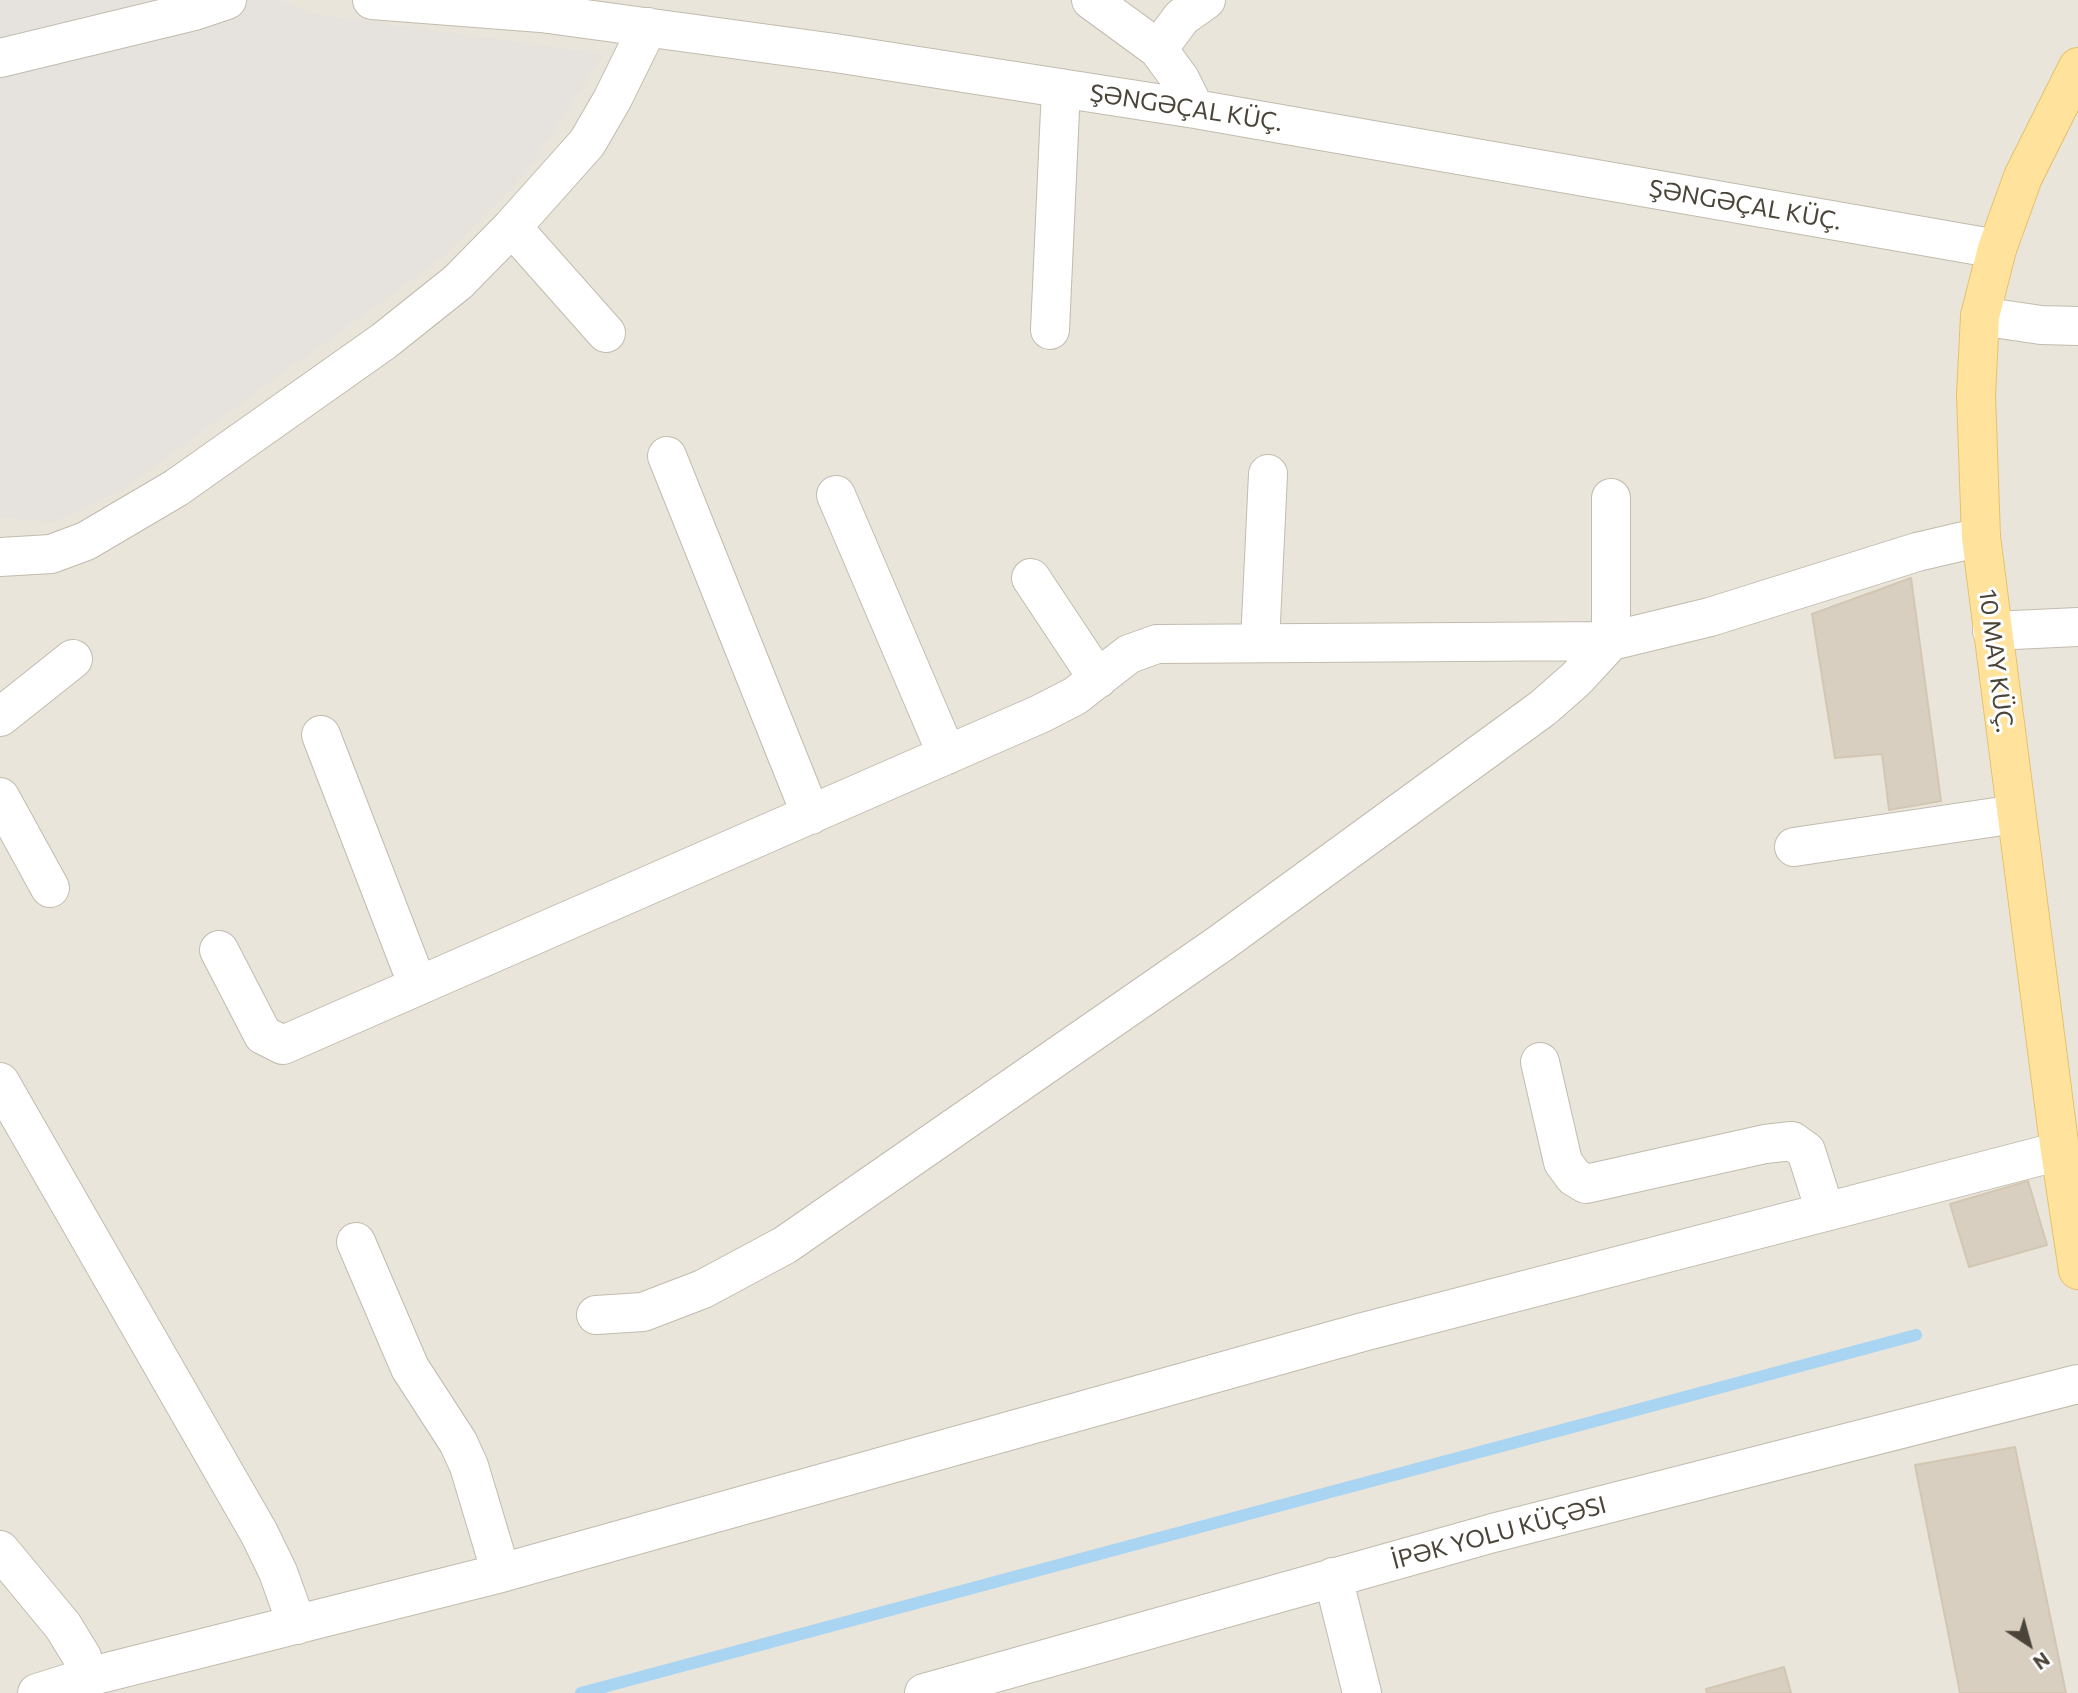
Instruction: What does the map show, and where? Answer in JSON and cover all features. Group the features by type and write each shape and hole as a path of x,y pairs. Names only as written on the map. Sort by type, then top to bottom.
{"main road":[{"name":"10 MAY KÜÇ.","path":"2078,67 2023,177 1997,249 1980,316 1976,395 1981,537 2060,1151 2078,1270"}],"street":[{"path":"0,58 194,11 227,0"},
{"name":"ŞƏNGƏÇAL KÜÇ.","path":"372,0 541,13 1061,88 1997,249"},
{"path":"1091,0 1158,49 1180,79 1195,109"},
{"path":"1158,49 1182,17 1206,0"},
{"path":"0,557 51,554 86,541 176,488 384,341 458,282 512,228 587,143 612,100 648,27"},
{"path":"1050,330 1061,88"},
{"path":"512,228 606,332"},
{"path":"1980,316 2041,325 2078,326"},
{"path":"667,456 811,815"},
{"path":"1260,643 1268,474"},
{"path":"836,495 947,755"},
{"path":"596,1315 643,1311 703,1289 785,1245 1221,943 1531,716 1576,678 1611,641 1611,498"},
{"path":"219,950 263,1035 283,1045 1040,714 1075,696 1129,654 1157,644 1611,641 1710,617 1917,552 1981,537"},
{"path":"1031,578 1098,678"},
{"path":"1992,631 2078,627"},
{"path":"0,716 73,659"},
{"path":"321,735 418,986"},
{"path":"0,797 50,888"},
{"path":"1794,847 2016,814"},
{"path":"1539,1062 1563,1161 1574,1177 1586,1184 1765,1144 1792,1141 1806,1151 1825,1211"},
{"path":"0,1082 260,1533 278,1572 297,1625"},
{"path":"37,1693 88,1677 501,1573 1349,1336 2060,1151"},
{"path":"356,1242 410,1367 458,1442 470,1466 501,1573"},
{"name":"İPƏK YOLU KÜÇƏSI","path":"924,1693 1506,1530 2078,1384"},
{"path":"0,1550 63,1626 82,1657 88,1677"},
{"path":"1333,1577 1362,1693"}],"shaded area":[{"path":"0,0 2078,0 2078,1693 0,1693"},
{"path":"0,0 280,0 312,14 604,54 525,174 441,259 120,491 53,522 0,517"}],"building":[{"path":"1911,578 1941,801 1889,810 1882,754 1835,758 1812,614"},
{"path":"2028,1181 2047,1245 1969,1267 1950,1204"},
{"path":"2015,1447 2066,1693 1960,1693 1915,1465"},
{"path":"1784,1667 1791,1693 1707,1693 1706,1689"}],"waterway":[{"path":"581,1693 1916,1335"}]}
